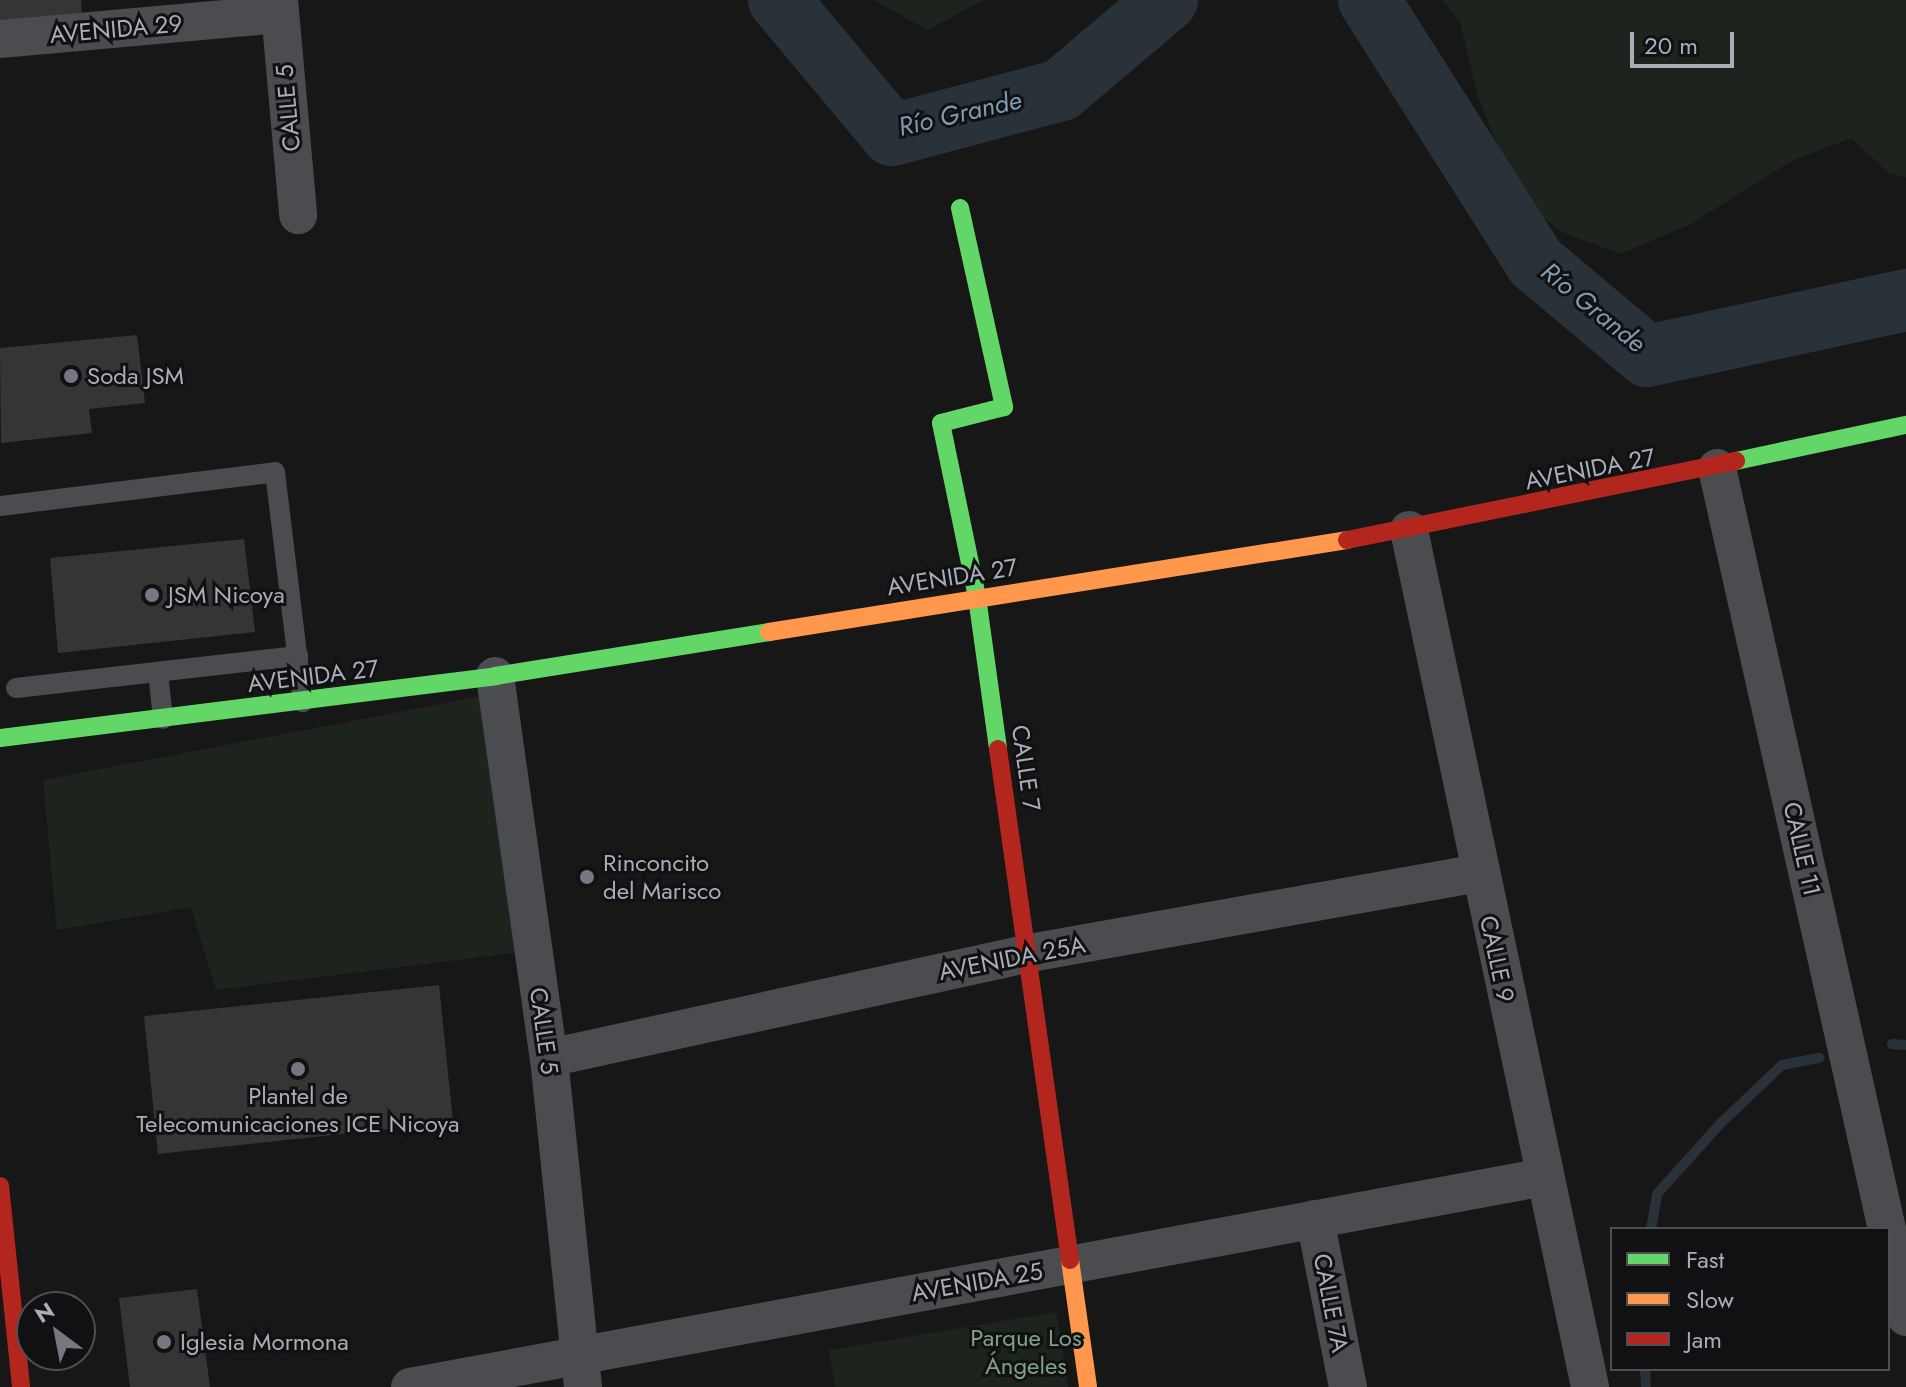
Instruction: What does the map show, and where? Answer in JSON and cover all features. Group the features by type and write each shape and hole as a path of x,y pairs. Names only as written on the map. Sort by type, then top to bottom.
{"street":[{"name":"AVENIDA 29","path":"0,39 280,7"},
{"name":"CALLE 5","path":"280,7 298,215"},
{"name":"CALLE 7","path":"960,208 1004,407 941,423 977,597 1030,953 1088,1387"},
{"name":"AVENIDA 27","path":"0,738 495,676 1409,530 1717,468 1906,425"},
{"name":"CALLE 11","path":"1717,468 1887,1227"},
{"name":"CALLE 9","path":"1409,530 1590,1387"},
{"name":"CALLE 5","path":"495,676 549,1058 582,1371"},
{"name":"AVENIDA 25A","path":"549,1058 1030,953 1479,873"},
{"name":"AVENIDA 25","path":"410,1387 582,1371 1070,1265 1544,1177"},
{"path":"0,1186 21,1387"},
{"name":"CALLE 7A","path":"1315,1219 1348,1387"},
{"path":"1890,1245 1906,1317"}],"lane":[{"path":"0,506 275,472 303,702"},
{"path":"16,688 298,656"},
{"path":"158,672 163,719"}],"green space":[{"path":"874,0 984,0 927,30"},
{"path":"1442,0 1906,0 1906,177 1888,173 1852,138 1793,160 1689,225 1620,254 1562,232 1532,208 1506,166 1478,97 1460,22"},
{"path":"482,696 523,952 216,990 191,907 57,930 43,780"},
{"name":"Parque Los Ángeles","path":"1056,1312 1068,1387 835,1387 829,1350"}],"building":[{"path":"0,0 81,0 82,16 0,26"},
{"name":"Soda JSM","path":"137,335 145,403 89,409 92,433 1,443 0,348"},
{"name":"JSM Nicoya","path":"244,539 255,632 58,653 50,558"},
{"name":"Plantel de Telecomunicaciones ICE Nicoya","path":"439,985 453,1122 158,1154 144,1016"},
{"name":"Iglesia Mormona","path":"197,1289 210,1387 130,1387 119,1298"}],"waterway":[{"name":"Río Grande","path":"779,0 892,135 1061,90 1167,0"},
{"name":"Río Grande","path":"1369,0 1535,262 1647,356 1906,300"},
{"path":"1892,1044 1906,1045"},
{"path":"1651,1227 1657,1194 1721,1123 1782,1065 1819,1058"},
{"path":"1645,1371 1646,1387"}],"traffic: fast":[{"path":"960,208 1004,407 941,423 977,597 998,749"},
{"path":"1736,461 1906,425"},
{"path":"0,738 495,676 769,632"}],"traffic: slow":[{"path":"769,632 1347,540"},
{"path":"1070,1260 1088,1387"}],"traffic: jam":[{"path":"1347,540 1736,461"},
{"path":"998,749 1070,1260"},
{"path":"0,1186 21,1387"}],"place":[{"name":"Soda JSM","path":"71,376"},
{"name":"JSM Nicoya","path":"152,595"},
{"name":"Rinconcito del Marisco","path":"587,877"},
{"name":"Plantel de Telecomunicaciones ICE Nicoya","path":"298,1069"},
{"name":"Iglesia Mormona","path":"164,1342"}]}
